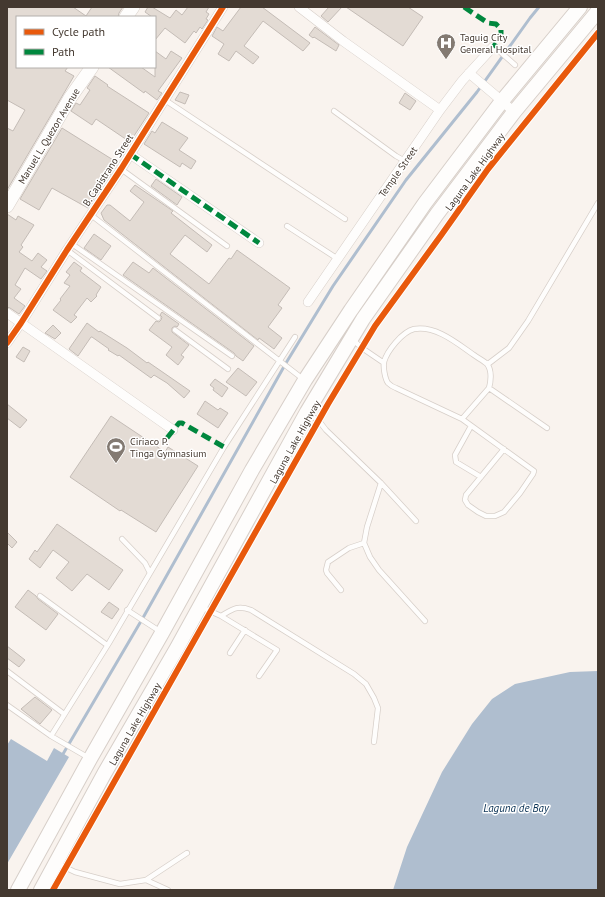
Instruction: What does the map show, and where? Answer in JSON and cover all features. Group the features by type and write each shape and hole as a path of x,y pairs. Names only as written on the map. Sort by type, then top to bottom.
{"main road":[{"path":"127,16 133,7"},
{"name":"Laguna Lake Highway","path":"18,890 252,470 305,380 351,310 426,203 502,101 580,7"},
{"name":"Laguna Lake Highway","path":"41,890 104,774 200,606 307,412 363,318 437,214 514,112 598,11"},
{"name":"Manuel L. Quezon Avenue","path":"7,206 70,98 91,68"}],"street":[{"name":"B. Capistrano Street","path":"7,343 121,169 223,7"},
{"path":"298,7 440,110"},
{"name":"Temple Street","path":"308,302 440,110 462,81 472,75 496,48"},
{"path":"472,75 514,112"},
{"path":"130,154 259,243"},
{"path":"7,313 173,430"}],"lane":[{"path":"496,48 514,64"},
{"path":"165,100 345,218"},
{"path":"334,111 405,161"},
{"path":"121,169 227,246"},
{"path":"488,364 509,348 528,321 598,203"},
{"path":"91,215 305,380"},
{"path":"288,226 338,259"},
{"path":"69,247 158,318"},
{"path":"69,247 232,356"},
{"path":"462,419 488,388 490,383 488,364 459,344 440,334 422,329 413,329 406,333 391,349 384,363 388,383 462,419 504,449 534,471 520,493 504,512 495,516 486,516 468,505 465,500 466,495 504,449"},
{"path":"174,330 228,369"},
{"path":"51,736 107,645 224,447 295,337"},
{"path":"351,338 362,348 384,363"},
{"path":"488,388 547,428"},
{"path":"307,412 319,420 326,430 381,483 416,521"},
{"path":"472,426 455,455 455,460 481,478"},
{"path":"381,483 367,527 364,543 370,557 380,570 426,621"},
{"path":"122,540 140,558 150,573"},
{"path":"342,590 327,573 326,570 328,562 349,548 364,543"},
{"path":"40,596 107,645"},
{"path":"200,606 221,616 277,650 259,676"},
{"path":"221,616 235,608 251,610 354,674 366,684 378,708 374,742"},
{"path":"127,610 162,633"},
{"path":"230,653 245,630"},
{"path":"7,670 64,714"},
{"path":"7,705 57,740 90,759"},
{"path":"56,863 75,872 120,884 146,880 187,853"},
{"path":"146,880 168,890"}],"water":[{"name":"Laguna de Bay","path":"598,671 598,890 393,890 407,847 442,772 472,724 492,699 515,684 570,672"},
{"path":"11,739 47,761 54,748 69,757 7,864 7,745"}],"building":[{"path":"7,7 73,7 86,16 16,16 16,68 67,68 65,71 74,76 7,190 7,128 13,131 25,110 7,100"},
{"path":"92,7 123,7 118,16 86,16"},
{"path":"148,7 152,7 170,18 176,10 182,15 188,7 209,7 206,12 209,14 206,19 208,20 202,29 200,27 196,33 194,31 185,43 165,28 156,39 156,16 151,16 145,12"},
{"path":"241,7 262,7 310,43 303,51 263,21 244,46 259,57 253,64 236,51 229,61 218,54 224,44 212,36 217,27 223,31"},
{"path":"329,7 342,7 328,22 321,16"},
{"path":"346,7 408,7 423,17 403,46"},
{"path":"315,27 339,45 336,51 309,35"},
{"path":"171,51 182,58 158,91 162,93 157,100 145,91 144,93 109,68 142,68 155,77 156,52 166,59"},
{"path":"95,76 108,85 107,86 149,113 130,142 96,119 92,125 71,111 76,103 80,105 90,90 87,88"},
{"path":"180,92 189,95 185,104 175,100"},
{"path":"405,93 416,101 410,110 399,103"},
{"path":"162,122 188,138 179,150 196,161 191,169 182,163 180,167 144,144 152,131 155,133"},
{"path":"62,128 118,163 88,208 52,188 39,210 20,199"},
{"path":"156,179 182,197 177,205 151,186"},
{"path":"135,185 173,211 171,213 212,245 207,252 185,235 170,254 209,284 237,250 290,288 278,305 282,308 268,327 282,338 274,349 259,338 258,340 104,220 101,213 107,205 110,205 130,221 144,202 130,191"},
{"path":"7,214 16,220 18,216 34,225 21,245 23,247 19,252 32,261 38,253 47,260 41,267 47,271 41,279 25,268 15,285 21,289 14,298 25,306 19,314 7,307"},
{"path":"94,234 111,246 101,260 84,248"},
{"path":"74,262 82,268 80,271 101,287 96,295 97,296 91,302 87,298 74,315 77,317 71,323 53,310 70,286 64,283 70,275 66,272"},
{"path":"133,262 149,273 153,268 254,346 243,361 234,353 123,275"},
{"path":"162,312 179,324 177,327 175,326 172,328 172,332 189,345 181,355 184,357 178,365 166,355 172,347 149,330 156,321 159,322 161,320 162,317 160,315"},
{"path":"87,323 190,391 184,398 167,383 154,375 151,378 119,355 118,356 108,350 109,349 92,337 78,356 69,349"},
{"path":"53,325 61,333 55,339 45,333"},
{"path":"23,347 30,351 24,362 16,357"},
{"path":"238,368 257,382 246,396 226,382"},
{"path":"215,379 228,388 222,397 213,390 214,388 210,385"},
{"path":"205,401 218,410 220,408 228,413 218,428 197,414"},
{"path":"7,404 27,420 20,428 7,418"},
{"path":"111,416 165,452 168,447 198,466 156,532 121,510 120,511 70,477"},
{"path":"57,524 123,570 109,590 87,574 72,591 56,578 69,562 53,550 40,568 29,559 35,550 37,552"},
{"path":"7,532 17,542 12,548 7,543"},
{"path":"28,590 58,614 46,630 15,607"},
{"path":"109,602 119,609 112,619 101,612"},
{"path":"7,646 25,660 19,667 7,658"},
{"path":"35,697 52,710 40,724 21,709"}],"waterway":[{"path":"63,754 144,616 286,363 333,286 406,180 477,92 539,7"}],"marked path":[{"path":"464,7 488,23 496,24 501,29 501,37 493,47"},
{"path":"130,154 259,243"},
{"path":"167,438 179,423 182,423 224,447"}],"cycle path":[{"path":"7,343 121,169 223,7"},
{"path":"53,890 328,404 375,326 488,169 598,33"}],"place":[{"name":"Taguig City General Hospital","path":"446,60"},
{"name":"Ciriaco P. Tinga Gymnasium","path":"116,464"}]}
